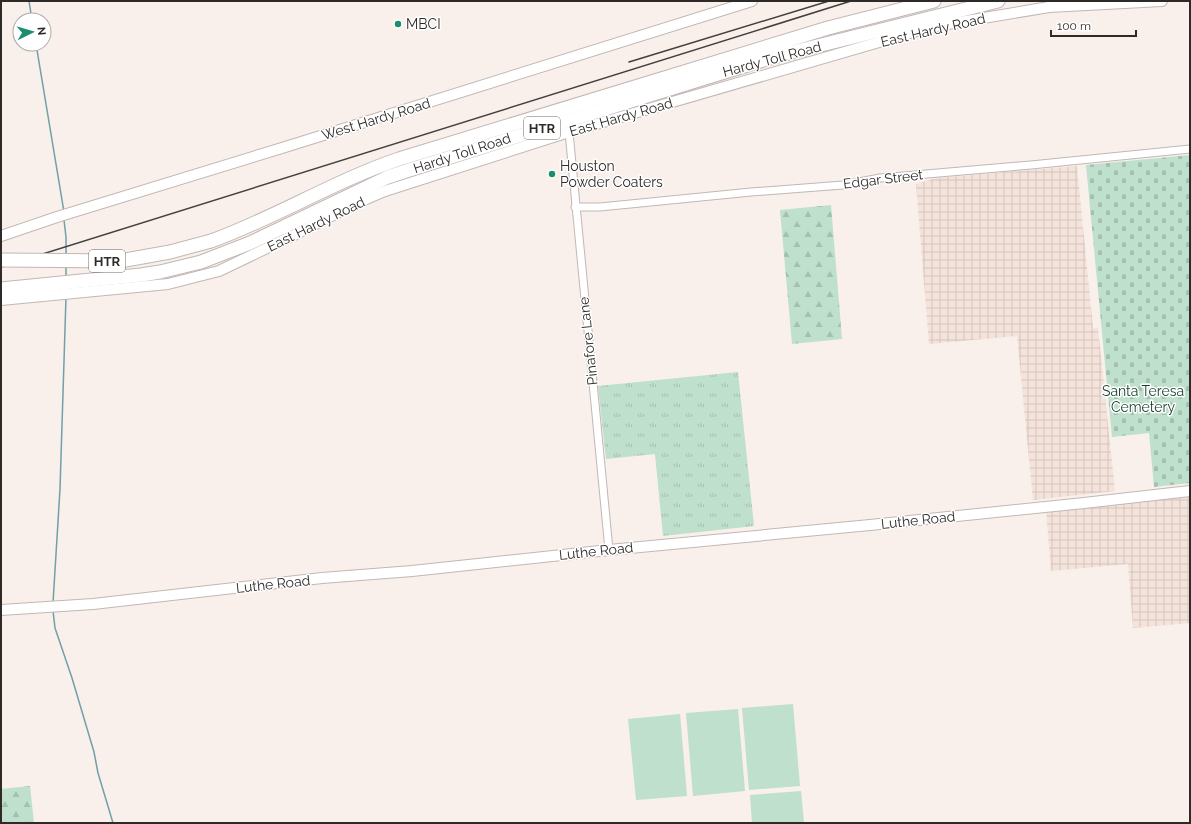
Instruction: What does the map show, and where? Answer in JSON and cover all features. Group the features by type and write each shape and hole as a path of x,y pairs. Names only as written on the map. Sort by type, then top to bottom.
{"highway":[{"name":"Hardy Toll Road","path":"1,260 120,261 170,252 211,241 249,226 351,178 399,158 828,28 934,1"},
{"name":"Hardy Toll Road","path":"1,289 160,272 202,262 250,243 388,177 406,171 773,57 998,1"}],"main road":[{"name":"West Hardy Road","path":"1,236 70,213 752,1"},
{"name":"East Hardy Road","path":"1,300 168,284 219,271 384,191 568,132 942,25 1049,7 1162,1"},
{"name":"Luthe Road","path":"1,610 44,606 64,606 322,578 412,571 1190,491"}],"street":[{"name":"Pinafore Lane","path":"568,132 609,550"},
{"name":"Edgar Street","path":"575,207 596,207 843,185 880,178 1190,149"}],"shaded area":[{"path":"1077,166 1093,328 1085,329 1098,328 1115,491 1033,500 1017,336 929,344 916,184 936,178"},
{"path":"1190,496 1190,623 1133,628 1128,564 1051,571 1046,510"}],"green space":[{"name":"Santa Teresa Cemetery","path":"1190,155 1190,483 1154,487 1149,433 1112,437 1086,165"},
{"path":"831,205 842,339 792,344 780,210"},
{"path":"738,372 754,526 663,536 655,454 606,459 598,386"},
{"path":"793,704 800,786 749,790 742,708"},
{"path":"738,709 745,791 693,796 686,713"},
{"path":"680,714 687,796 636,800 628,719"},
{"path":"30,786 34,823 1,823 1,789"},
{"path":"801,791 804,823 752,823 750,795"}],"waterway":[{"path":"29,1 31,12"},
{"path":"37,52 64,212"},
{"path":"64,220 66,256"},
{"path":"66,265 66,278"},
{"path":"53,603 60,489 66,297"},
{"path":"53,611 55,628 72,678 113,823"}],"railway":[{"path":"629,62 829,1"},
{"path":"1,267 851,1"}],"place":[{"name":"MBCI","path":"398,24"},
{"name":"Houston Powder Coaters","path":"552,174"}]}
